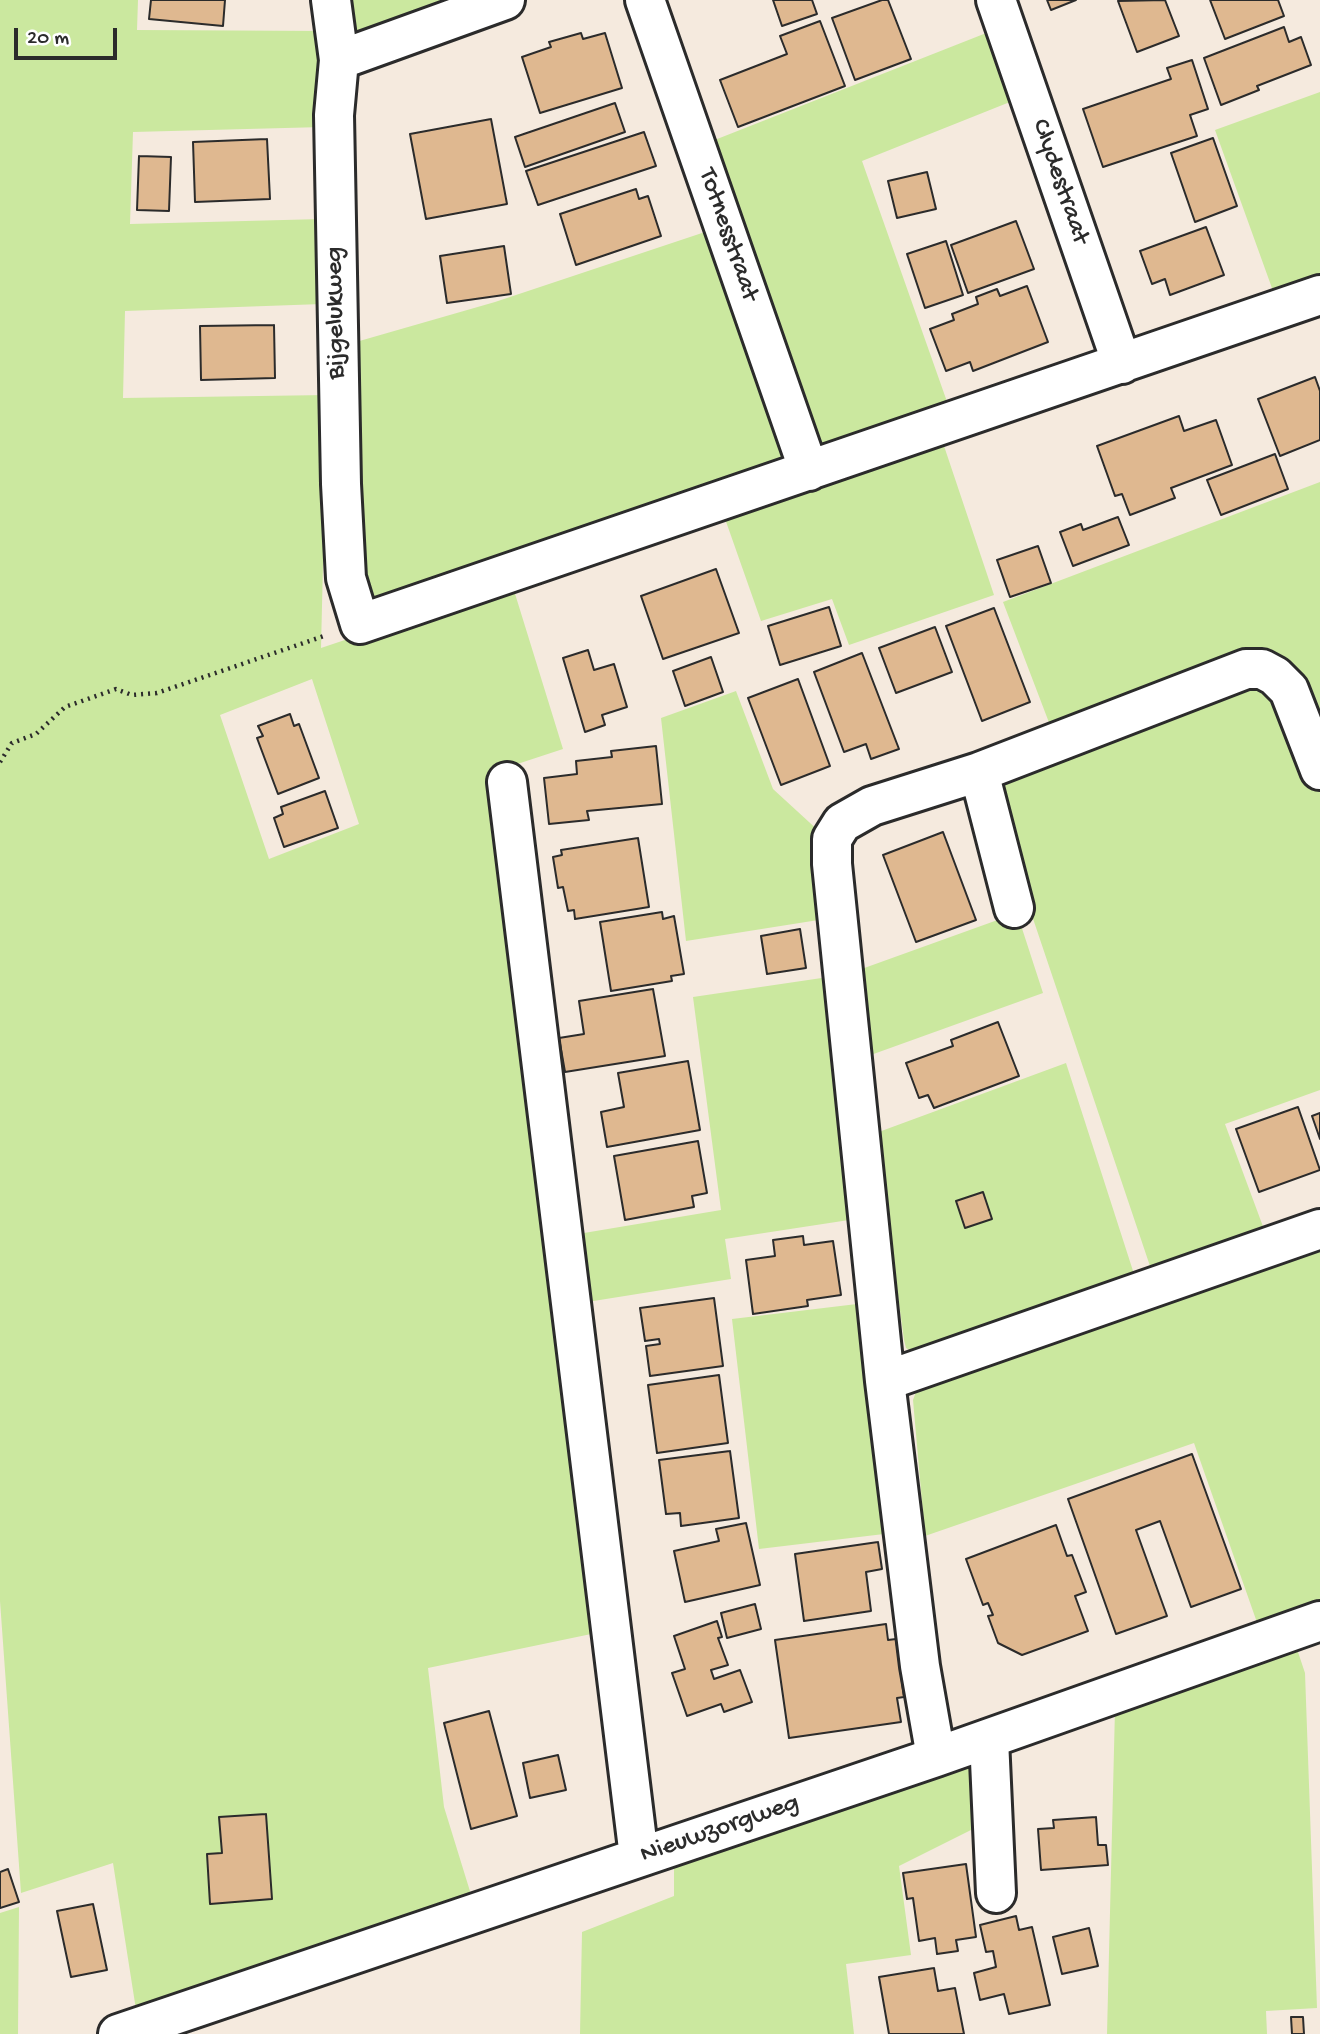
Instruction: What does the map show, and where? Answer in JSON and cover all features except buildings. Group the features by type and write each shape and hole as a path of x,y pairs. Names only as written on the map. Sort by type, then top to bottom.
{"street":[{"name":"Bijgelukweg","path":"331,0 339,60 334,115 341,484 346,578 360,624"},
{"path":"339,60 505,0"},
{"name":"Totnesstraat","path":"645,0 808,471"},
{"name":"Clydestraat","path":"996,0 1122,364"},
{"path":"360,624 1320,295"},
{"path":"936,1757 920,1666 885,1381 832,864 832,839 842,823 872,806 979,772 1246,669 1262,669 1275,676 1289,690 1320,770"},
{"path":"979,772 1014,908"},
{"path":"507,782 639,1857"},
{"path":"885,1381 1320,1229"},
{"name":"Nieuwzorgweg","path":"118,2034 989,1739 1320,1621"},
{"path":"989,1739 996,1893"}],"path":[{"path":"0,762 12,743 36,734 65,707 116,690 132,695 156,694 360,624"}],"green space":[{"path":"0,0 138,0 137,30 326,31 323,127 133,132 130,224 322,219 322,304 125,311 123,398 327,395 321,648 512,584 563,749 496,771 596,1633 428,1668 444,1807 473,1901 137,2016 113,1863 21,1893 0,1601","holes":["312,679 359,824 269,859 220,715"]},
{"path":"341,0 483,0 356,40"},
{"path":"999,28 1020,98 862,161 951,413 816,448 707,143"},
{"path":"1320,92 1320,287 1277,302 1215,130"},
{"path":"717,228 796,458 380,600 368,598 358,587 349,344 495,302"},
{"path":"941,437 994,595 849,645 832,599 761,621 723,513"},
{"path":"1320,482 1320,748 1287,669 1053,733 1003,602"},
{"path":"1251,679 1291,711 1320,793 1320,1090 1225,1124 1268,1240 1152,1272 988,785"},
{"path":"736,691 773,789 821,833 831,918 686,941 661,718"},
{"path":"1017,913 1043,993 868,1056 856,971"},
{"path":"842,975 875,1216 725,1239 731,1279 581,1303 572,1235 721,1210 693,997"},
{"path":"1066,1063 1134,1274 914,1353 906,1348 904,1340 876,1133"},
{"path":"1320,1236 1320,1611 1260,1631 1194,1443 925,1536 913,1400 917,1389"},
{"path":"882,1301 909,1531 759,1549 732,1319"},
{"path":"1296,1646 1305,1673 1317,2008 1266,2011 1267,2034 1107,2034 1115,1709"},
{"path":"971,1758 989,1821 899,1866 911,1955 846,1964 854,2034 580,2034 582,1932 674,1896 674,1861"},
{"path":"19,1907 18,2034 0,2034 0,1913"}]}
